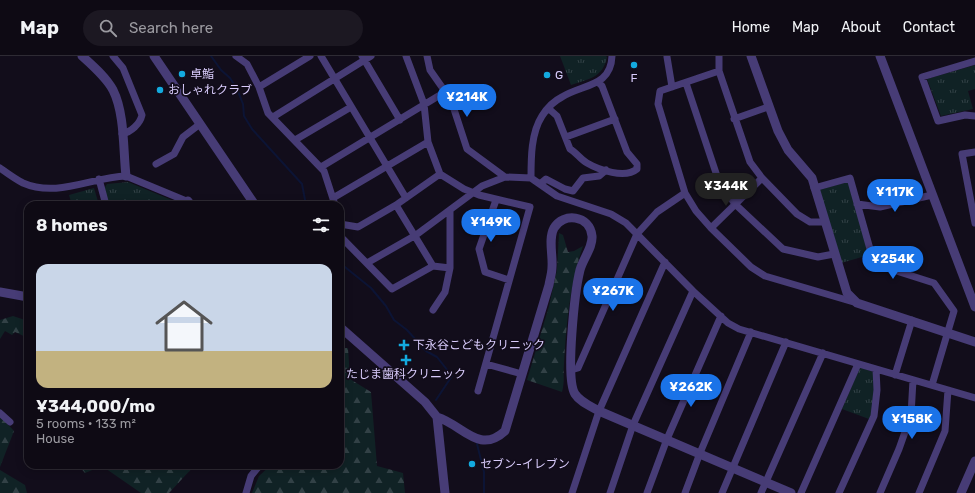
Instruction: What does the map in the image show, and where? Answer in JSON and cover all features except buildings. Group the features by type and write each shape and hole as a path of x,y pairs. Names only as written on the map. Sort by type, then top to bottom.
{"street":[{"path":"82,56 103,76 113,89 119,104 126,176"},
{"path":"113,56 123,68 142,114 141,120 129,132 122,134"},
{"path":"154,56 251,201"},
{"path":"259,87 310,56"},
{"path":"321,56 406,198"},
{"path":"406,56 424,104 428,142 440,174 464,189 472,192 496,200 530,207 478,391"},
{"path":"427,56 430,70 450,100 467,149 506,177"},
{"path":"532,178 531,156 537,126 548,108 563,96 598,82 607,75 612,65 612,56"},
{"path":"719,56 719,71 734,119 750,162 762,178 797,214 810,222 825,222"},
{"path":"751,56 768,108 778,131 788,150 812,178 847,293 857,303"},
{"path":"880,56 975,307"},
{"path":"238,57 247,64 259,87 268,113 321,167 334,201 387,166 428,142"},
{"path":"273,117 366,57 400,120"},
{"path":"667,57 672,87"},
{"path":"975,61 922,77 938,120 965,115 975,116"},
{"path":"719,71 660,91 658,104 685,193 696,212 711,228 751,267 765,276 912,320 975,342"},
{"path":"548,108 557,116 570,149 576,152 586,163 615,173 634,172 637,169 637,164 627,152 602,86 598,82"},
{"path":"686,83 719,182 735,204 783,249 818,257 834,254"},
{"path":"321,167 445,92"},
{"path":"295,140 351,107"},
{"path":"734,119 768,108"},
{"path":"566,137 615,119"},
{"path":"156,164 174,154 183,137 200,124"},
{"path":"975,152 962,154 975,224"},
{"path":"0,168 22,183 40,188 66,188 99,179 126,176 183,201"},
{"path":"540,184 546,179 565,189 573,191 583,178 599,176 606,170"},
{"path":"344,224 358,227 406,198 440,174"},
{"path":"366,263 416,235 450,211 472,192 506,177 532,178 557,196 611,214 626,222 693,291 728,323 751,332 975,398"},
{"path":"711,228 762,178"},
{"path":"814,188 850,178 870,249 877,260 887,268 934,283 954,311 932,385"},
{"path":"99,179 105,201"},
{"path":"571,370 578,368 637,234 657,212 685,193"},
{"path":"857,204 880,207 932,195"},
{"path":"496,200 479,249 486,272 509,280"},
{"path":"396,204 434,266"},
{"path":"433,310 445,292 450,268 450,211"},
{"path":"344,331 425,402 437,418 476,439 489,441 498,438 506,431 549,285 552,268 551,238 553,230 557,223 565,218 574,217 583,220 589,226 592,235 591,244 580,269 571,370 574,392 579,400 599,411 791,493"},
{"path":"344,240 392,289 434,266 450,268"},
{"path":"572,493 599,411 665,262"},
{"path":"610,493 633,425 693,291"},
{"path":"0,292 24,296"},
{"path":"647,493 667,439 721,316"},
{"path":"896,375 912,320"},
{"path":"685,493 700,453 751,332"},
{"path":"722,493 731,468 786,342"},
{"path":"761,493 765,481 823,353"},
{"path":"486,364 522,374"},
{"path":"801,493 858,364"},
{"path":"839,493 874,416 877,390 876,369"},
{"path":"880,493 899,449 911,415 913,380"},
{"path":"919,493 944,431 948,390"},
{"path":"0,413 10,422"},
{"path":"437,418 444,493"},
{"path":"961,493 975,461"},
{"path":"246,493 251,476 257,469"}],"green space":[{"path":"560,56 607,57 605,64 598,74 594,77 571,85"},
{"path":"975,65 975,89 968,91 973,109 941,116 927,79"},
{"path":"128,182 174,201 107,201 104,189 107,184"},
{"path":"848,182 869,255 841,263 818,190"},
{"path":"94,188 98,201 71,201 69,195"},
{"path":"559,233 563,235 568,252 574,251 583,246 575,274 569,304 562,392 527,380 549,306 557,270"},
{"path":"13,316 24,320 24,336 15,332 12,335 5,331 0,339 0,320"},
{"path":"344,348 348,348 350,379 371,392 377,466 403,473 405,493 252,493 259,476 267,469 344,469"},
{"path":"860,367 873,372 874,402 869,419 842,409"},
{"path":"0,416 14,431 0,467"},
{"path":"82,469 95,469 85,473"},
{"path":"106,469 191,469 169,493 141,493"},
{"path":"0,470 25,485 27,493 0,493"}],"waterway":[{"path":"211,56 221,70 230,78 237,89 243,104 244,116 252,129 302,184 305,201"},
{"path":"344,266 371,288 386,306 394,320 407,330 426,351 437,357 452,376 436,400"},
{"path":"477,444 484,472 484,493"}],"place":[{"name":"F","path":"634,65"},
{"name":"卓鮨","path":"182,74"},
{"name":"G","path":"547,75"},
{"name":"おしゃれクラブ","path":"160,90"},
{"name":"下永谷こどもクリニック","path":"404,345"},
{"name":"たじま歯科クリニック","path":"406,360"},
{"name":"セブン-イレブン","path":"472,464"}]}
